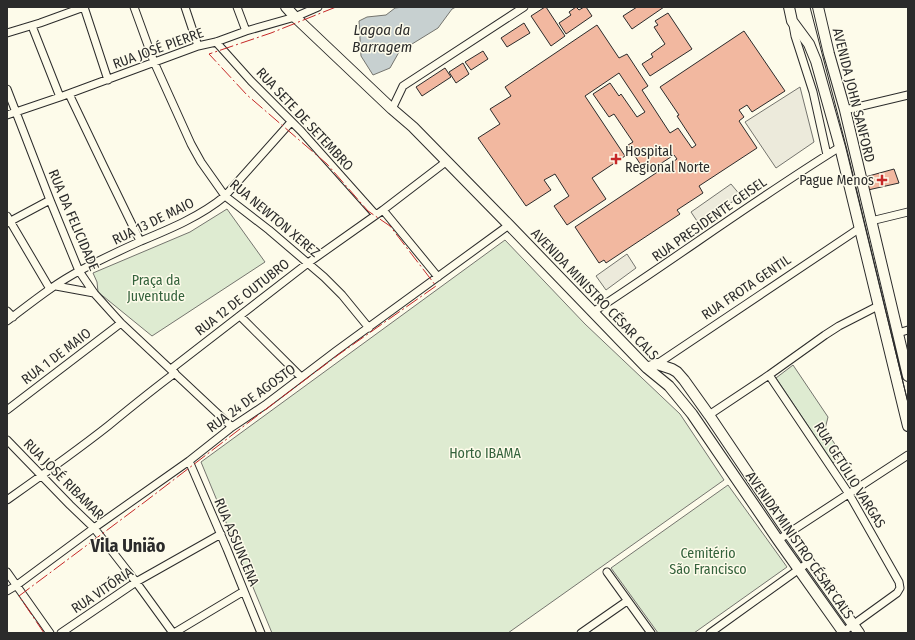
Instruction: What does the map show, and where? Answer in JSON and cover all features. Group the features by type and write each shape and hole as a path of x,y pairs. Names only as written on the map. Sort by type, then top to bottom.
{"main road":[{"name":"AVENIDA MINISTRO CÉSAR CALS","path":"286,7 392,109 413,127 509,224 647,368 669,386 692,414 843,632"},
{"name":"AVENIDA JOHN SANFORD","path":"789,7 792,21 813,52 840,147 908,426"},
{"name":"AVENIDA JOHN SANFORD","path":"818,7 845,110 908,376"},
{"name":"AVENIDA MINISTRO CÉSAR CALS","path":"657,364 678,372 710,415 789,534 856,629"},
{"name":"RUA FROTA GENTIL","path":"647,368 657,364"}],"street":[{"path":"7,33 32,26 84,7 108,80"},
{"name":"RUA NEWTON XEREZ","path":"134,7 154,62 195,152 225,196 269,230 324,277 342,295 369,328"},
{"path":"185,7 198,46"},
{"path":"237,7 246,31"},
{"name":"RUA JOSÉ PIERRE","path":"7,115 60,98 198,46 216,42 246,31 295,17 318,7"},
{"path":"392,109 404,86 524,7"},
{"path":"792,21 795,36 813,92 827,155"},
{"path":"32,26 60,98"},
{"name":"RUA SETE DE SETEMBRO","path":"216,42 375,214"},
{"name":"RUA DA FELICIDADE","path":"7,89 79,271 94,294 121,323 232,427"},
{"path":"69,94 140,241"},
{"path":"845,110 908,95"},
{"name":"RUA 13 DE MAIO","path":"10,319 79,271 140,241 160,233 213,205 225,196 291,122"},
{"name":"RUA PRESIDENTE GEISEL","path":"593,312 766,194 840,147"},
{"name":"RUA 12 DE OUTUBRO","path":"7,500 107,427 240,316 308,263 375,214 383,210 447,162"},
{"path":"50,200 8,220 53,288 94,294"},
{"path":"383,210 438,277"},
{"path":"871,221 908,212"},
{"name":"RUA 24 DE AGOSTO","path":"7,591 189,461 232,427 265,405 509,224"},
{"name":"RUA FROTA GENTIL","path":"657,364 860,228"},
{"path":"710,415 825,335 878,306"},
{"path":"7,311 10,319"},
{"path":"240,316 301,377"},
{"name":"RUA 1 DE MAIO","path":"7,410 121,323"},
{"path":"898,333 908,330"},
{"name":"RUA GETÚLIO VARGAS","path":"769,375 850,494 900,582 900,588 897,593 856,629"},
{"name":"RUA JOSÉ RIBAMAR","path":"7,440 94,528 173,633"},
{"path":"778,540 908,455"},
{"name":"RUA ASSUNCENA","path":"189,461 221,534 261,633"},
{"name":"RUA VITÓRIA","path":"61,633 136,582 221,534"},
{"path":"710,633 810,562"},
{"path":"7,572 50,633"},
{"path":"607,572 650,633"},
{"path":"173,633 244,591"},
{"path":"580,633 627,601"},
{"path":"843,632 856,629"}],"green space":[{"name":"Praça da Juventude","path":"227,209 265,262 152,336 98,292 97,282 93,273 190,232"},
{"name":"Horto IBAMA","path":"505,240 585,324 680,414 724,480 508,633 272,633 201,462"},
{"path":"793,365 828,417 825,429 842,455 833,463 776,378"},
{"name":"Cemitério São Francisco","path":"728,485 787,567 694,633 658,633 611,568"}],"shaded area":[{"path":"800,87 814,142 776,168 745,122"},
{"path":"731,184 741,196 699,224 691,212"},
{"path":"627,254 636,268 606,290 596,276"}],"water":[{"name":"Lagoa da Barragem","path":"456,7 452,9 438,28 399,52 390,68 373,75 361,56 359,21 367,17 386,15 395,8"}],"building":[{"path":"545,7 565,36 551,46 531,16"},
{"path":"576,7 579,10 586,7 592,16 566,34 559,23 571,15 569,12"},
{"path":"637,7 664,7 632,29 623,16"},
{"path":"668,13 692,49 650,76 642,64 653,57 651,54 665,44 654,27 658,25 655,21"},
{"path":"524,23 530,33 507,47 501,38"},
{"path":"597,25 619,58 627,54 648,86 642,90 670,133 678,128 692,148 696,145 677,116 679,115 660,87 744,31 785,91 752,112 747,105 739,110 744,117 739,121 757,148 699,186 703,193 677,210 680,214 606,263 604,260 599,263 575,227 677,159 674,155 646,173 628,145 633,142 614,114 609,117 593,94 610,83 619,96 621,94 637,117 645,112 619,73 585,96 625,156 592,178 606,199 567,225 554,206 569,196 555,174 544,180 551,190 526,206 478,138 500,124 490,109 511,96 505,87"},
{"path":"483,51 488,59 471,70 465,62"},
{"path":"463,63 469,74 456,83 449,72"},
{"path":"445,68 451,77 422,96 416,87"},
{"name":"Pague Menos","path":"894,169 899,183 868,190 865,177"}],"tram line":[{"path":"810,7 847,150 908,403"}],"power":[{"path":"44,633 19,596 338,355 436,286 390,226 368,211 327,164 247,95 209,54 271,33 336,7"}],"place":[{"name":"Hospital Regional Norte","path":"616,159"},
{"name":"Pague Menos","path":"882,180"}],"district":[{"name":"Vila União","path":"128,546"}]}
